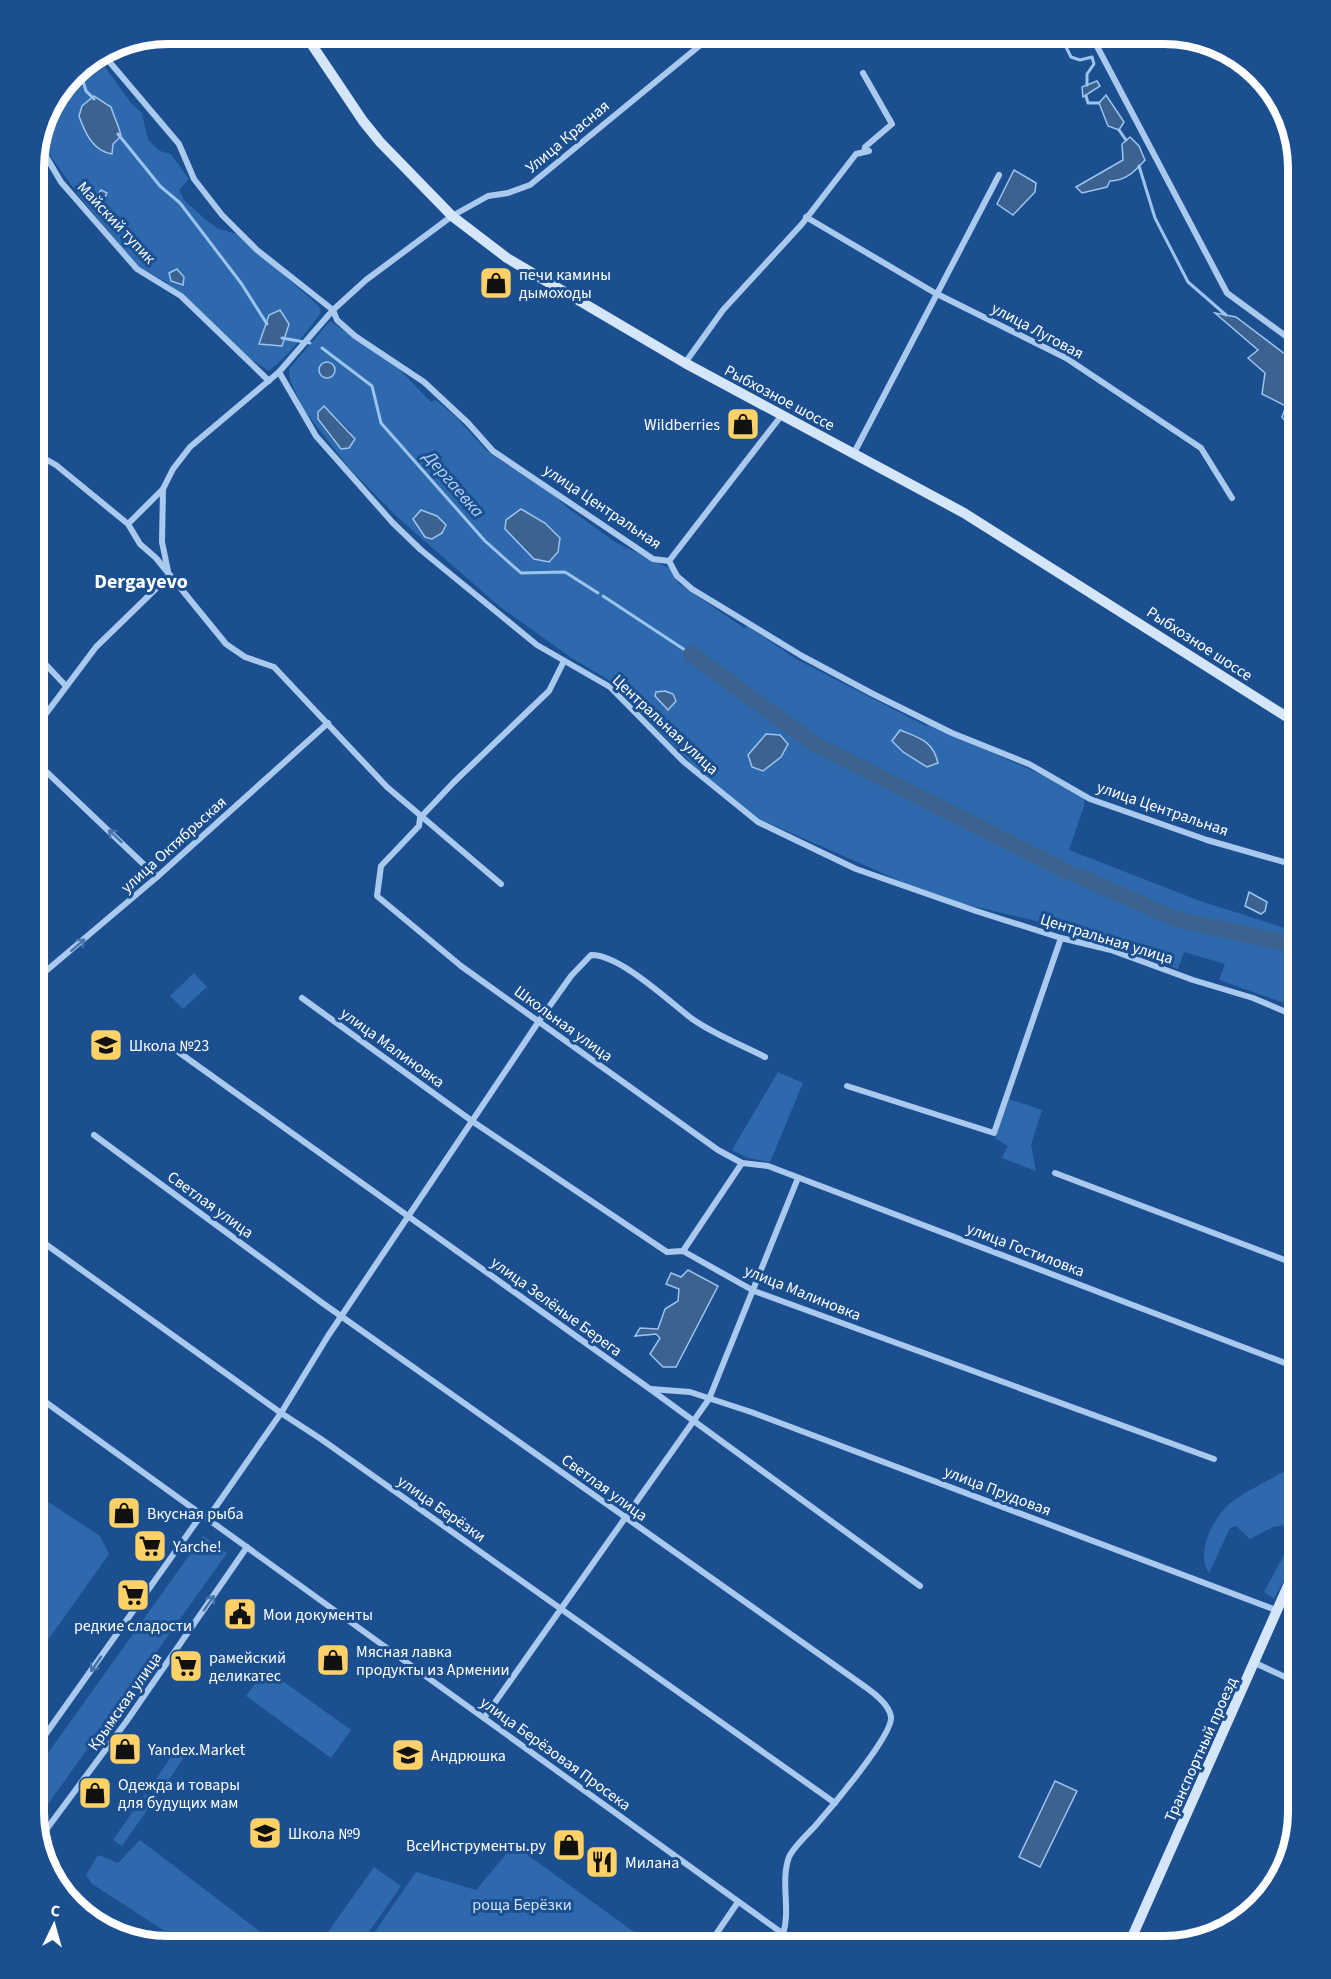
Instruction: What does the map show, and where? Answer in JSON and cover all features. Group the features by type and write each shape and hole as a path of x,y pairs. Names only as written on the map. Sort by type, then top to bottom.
{"main road":[{"name":"Рыбхозное шоссе","path":"311,44 363,121 418,183 452,216 507,258 685,363 964,513 1288,718"},
{"name":"Транспортный проезд","path":"1133,1936 1288,1584"}],"street":[{"name":"Улица Красная","path":"164,489 173,469 190,447 279,372 333,310 366,280 452,216 488,196 508,193 530,185 702,44"},
{"path":"1096,44 1227,293 1288,338"},
{"name":"улица Центральная","path":"107,59 179,144 194,179 222,215 257,250 333,310 337,320 355,336 424,382 468,423 493,451 525,470 652,559 669,561 677,576 692,590 802,656 952,733 1029,764 1090,799 1207,840 1288,863"},
{"path":"685,363 723,310 806,218 856,154 867,151 866,147 892,124 863,73"},
{"name":"Майский тупик","path":"45,153 62,182 137,269 181,296 269,381"},
{"path":"854,453 935,293 942,286 999,175"},
{"name":"улица Луговая","path":"806,218 935,293 1066,358 1201,448 1232,498"},
{"name":"Центральная улица","path":"279,372 316,436 393,523 537,645 610,687 684,762 758,822 856,869 1061,938 1112,950 1193,980 1253,998 1288,1013"},
{"path":"669,561 781,416"},
{"path":"44,458 56,465 128,524 140,544 156,558 226,644 244,657 274,667 387,787 420,818 479,863 501,884"},
{"path":"128,524 164,489"},
{"path":"164,489 162,542 169,576"},
{"path":"44,716 96,647 169,576"},
{"path":"420,818 486,749 549,691 564,661"},
{"path":"44,663 66,686"},
{"name":"улица Октябрьская","path":"44,973 157,877 328,723"},
{"path":"44,769 157,877"},
{"name":"Школьная улица","path":"420,818 419,826 381,866 377,896 461,966 718,1150 742,1163"},
{"path":"847,1086 994,1134 1061,938"},
{"path":"44,1737 281,1413 408,1216 539,1021 584,961 591,956 601,955 669,997 692,1019 765,1057"},
{"name":"улица Малиновка","path":"302,998 472,1121 667,1252 682,1251 754,1291 1214,1459"},
{"name":"улица Зелёные Берега","path":"177,1051 694,1420 920,1586"},
{"name":"Светлая улица","path":"94,1135 623,1517 857,1681 886,1706 891,1715 890,1726 835,1803 789,1856 783,1893 785,1927 783,1934"},
{"path":"682,1251 742,1163"},
{"name":"улица Гостиловка","path":"742,1163 768,1166 1288,1364"},
{"path":"1056,1173 1288,1261"},
{"path":"484,1718 623,1517 709,1400 798,1178"},
{"name":"улица Берёзки","path":"44,1242 281,1413 321,1438 835,1803"},
{"name":"улица Прудовая","path":"650,1389 690,1392 751,1412 1276,1610"},
{"name":"улица Берёзовая Просека","path":"44,1401 783,1934"},
{"name":"Крымская улица","path":"46,1830 132,1715 247,1547"},
{"path":"1255,1663 1288,1678"},
{"path":"715,1936 738,1902"}],"green space":[{"path":"102,63 131,103 142,113 148,140 160,151 171,154 189,179 179,190 184,200 217,228 239,235 319,306 321,312 290,351 269,371 246,356 166,282 138,267 80,197 46,149 53,120 64,99 86,74","holes":["94,96 108,103 121,136 113,144 112,152 99,150 84,129"]},
{"path":"330,321 397,367 431,402 436,400 456,417 486,450 545,487 568,508 615,542 669,568 678,583 744,628 748,626 796,659 926,726 928,724 1042,775 1084,798 1084,806 1069,850 1200,901 1288,929 1288,1004 1219,980 1225,964 1184,952 1178,969 1062,927 964,904 905,883 757,818 713,785 607,679 570,657 499,606 396,516 350,469 303,409 290,380 289,369","holes":["334,415 351,432 332,440 318,419","521,509 556,532 534,559 505,529 506,520"]},
{"path":"194,973 207,987 183,1009 170,996"},
{"path":"778,1072 803,1083 770,1162 748,1158 732,1150"},
{"path":"1009,1099 1042,1110 1031,1145 1036,1171 1002,1158 1008,1146 995,1138"},
{"path":"1288,1469 1288,1534 1286,1525 1273,1527 1250,1539 1236,1526 1230,1528 1209,1573 1205,1565 1205,1545 1214,1524 1226,1507 1257,1486"},
{"path":"44,1499 100,1536 109,1554 44,1646"},
{"path":"203,1536 227,1553 44,1810 44,1759"},
{"path":"1288,1548 1288,1573 1274,1599 1264,1592"},
{"path":"266,1669 351,1730 331,1758 246,1696"},
{"path":"175,1751 184,1757 165,1786 156,1779"},
{"path":"145,1794 154,1800 122,1846 113,1840"},
{"path":"140,1840 265,1935 171,1935 92,1884 86,1875 98,1855 118,1863"},
{"name":"роща Берёзки","path":"511,1848 518,1848 639,1935 372,1935 416,1872 476,1890"},
{"path":"374,1867 401,1886 367,1935 326,1935"}],"shaded area":[{"path":"1097,81 1100,86 1083,97 1082,87"},
{"path":"1106,95 1124,122 1119,130 1108,126 1099,103"},
{"path":"94,96 111,107 119,129 121,136 113,144 112,154 95,145 87,135 79,116 82,106"},
{"path":"1130,137 1139,146 1145,160 1125,177 1110,181 1107,187 1082,193 1076,187 1123,160 1122,144"},
{"path":"1014,170 1036,183 1035,192 1013,215 997,204"},
{"path":"101,190 107,193 102,202 103,207 92,203"},
{"path":"177,269 184,277 183,285 171,281 169,273"},
{"path":"280,310 289,324 282,346 259,344 269,315"},
{"path":"1215,313 1236,317 1288,356 1288,424 1282,417 1286,406 1262,394 1265,373 1248,358 1258,350"},
{"path":"327,362 335,370 327,378 319,370"},
{"path":"324,406 355,439 349,448 341,449 318,419 318,412"},
{"path":"521,509 545,523 560,538 558,552 549,562 534,559 505,529 506,520"},
{"path":"421,510 437,516 446,525 442,533 432,539 425,537 413,519"},
{"path":"665,691 673,694 676,701 668,710 655,696 656,692"},
{"path":"900,730 925,741 933,750 938,763 927,767 903,752 892,741"},
{"path":"766,734 780,735 788,744 781,757 763,771 752,767 748,755"},
{"path":"1249,892 1267,902 1265,911 1261,914 1245,906"},
{"path":"688,1270 718,1286 676,1367 663,1367 650,1354 660,1338 656,1334 635,1336 640,1328 658,1329 665,1309 678,1301 679,1289 666,1284 671,1273 681,1277"},
{"path":"1055,1781 1077,1791 1040,1867 1019,1857"}],"waterway":[{"path":"1064,44 1071,57 1080,60 1092,57 1094,64 1087,74 1087,85"},
{"path":"82,78 86,91 94,99"},
{"path":"1086,96 1088,103 1099,103"},
{"path":"1119,130 1126,140"},
{"path":"118,134 160,186 180,203 241,283 267,324"},
{"path":"1139,166 1155,218 1188,282 1226,315"},
{"name":"Дергаевка","path":"282,338 310,343"},
{"name":"Дергаевка","path":"322,348 372,386 381,423 485,541 521,573 565,572 598,593"},
{"name":"Дергаевка","path":"603,596 691,654"},
{"path":"691,654 813,743 1066,871"},
{"path":"1076,875 1176,919 1288,944"}],"place":[{"name":"печи камины дымоходы","path":"496,283"},
{"name":"Wildberries","path":"743,424"},
{"name":"Школа №23","path":"106,1045"},
{"name":"Вкусная рыба","path":"124,1513"},
{"name":"Yarche!","path":"150,1546"},
{"name":"редкие сладости","path":"133,1595"},
{"name":"Мои документы","path":"240,1614"},
{"name":"Мясная лавка продукты из Армении","path":"333,1660"},
{"name":"рамейский деликатес","path":"186,1666"},
{"name":"Yandex.Market","path":"125,1749"},
{"name":"Андрюшка","path":"408,1755"},
{"name":"Одежда и товары для будущих мам","path":"95,1793"},
{"name":"Школа №9","path":"265,1833"},
{"name":"ВсеИнструменты.ру","path":"569,1845"},
{"name":"Милана","path":"602,1862"}],"district":[{"name":"Dergayevo","path":"141,581"}]}
